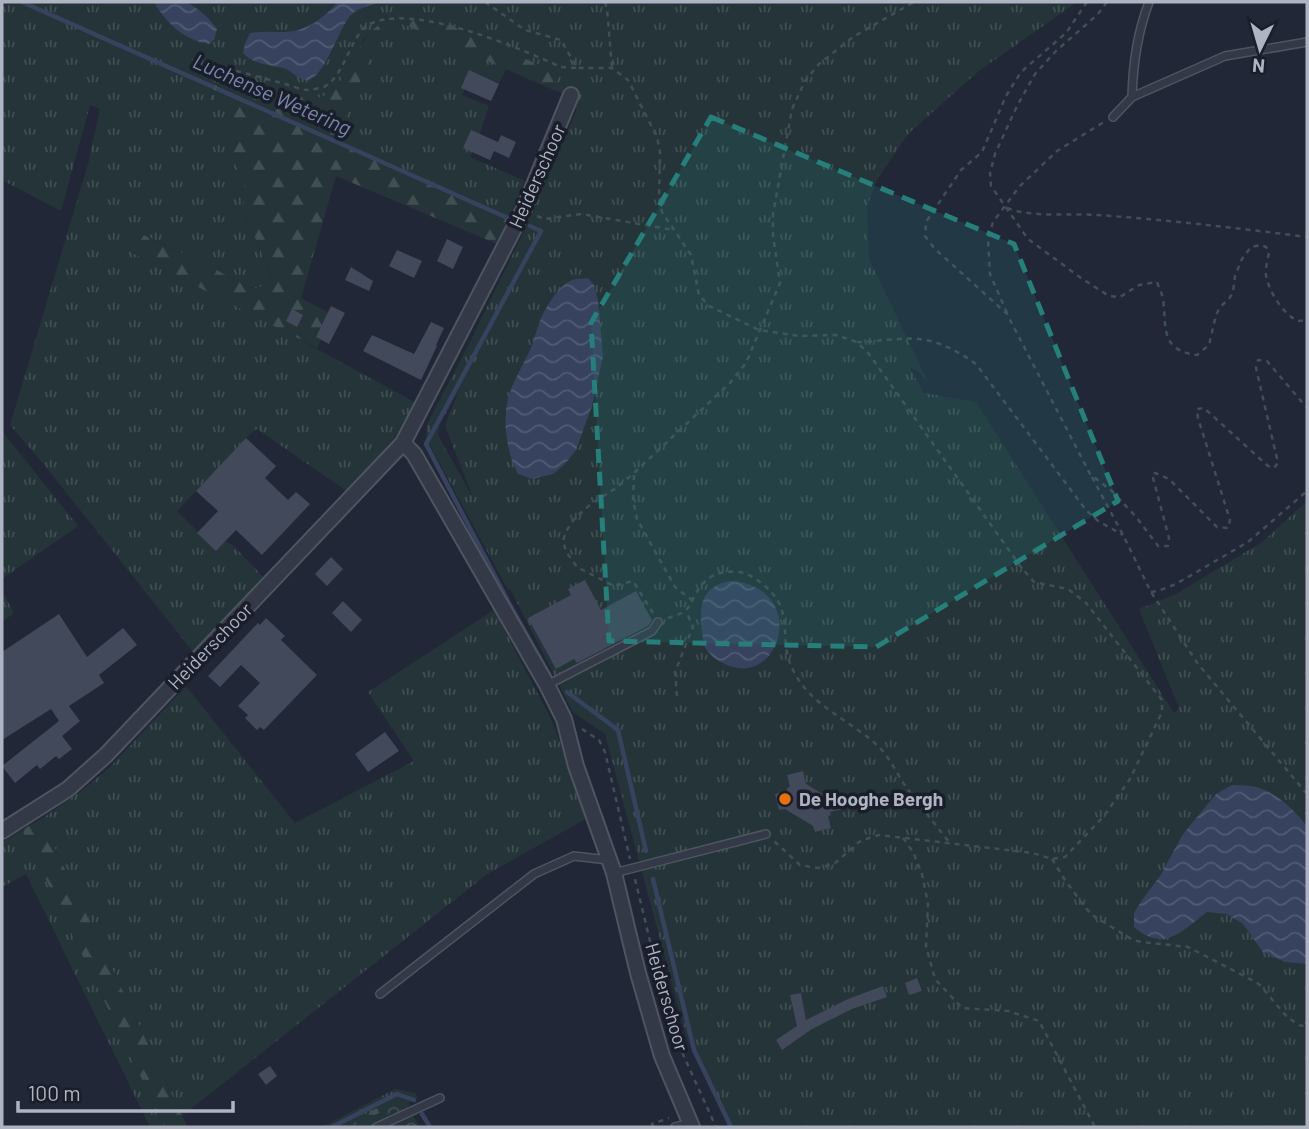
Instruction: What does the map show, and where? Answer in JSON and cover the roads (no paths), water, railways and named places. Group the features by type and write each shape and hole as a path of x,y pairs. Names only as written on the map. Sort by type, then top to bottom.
{"street":[{"name":"Heiderschoor","path":"2,831 68,789 106,755 403,443 524,209 571,95"},
{"name":"Heiderschoor","path":"403,443 414,454 564,719 576,766 611,867 662,1056 686,1126"}],"lane":[{"path":"1132,97 1134,59 1141,22 1149,2"},
{"path":"1112,117 1132,97 1225,56 1307,42"},
{"path":"547,685 652,631 658,622"},
{"path":"380,994 534,874 574,856 611,867 633,868 766,834"},
{"path":"377,1127 440,1098"}],"water":[{"path":"154,2 184,2 196,8 217,29 214,40 209,44 184,34 164,17"},
{"path":"338,2 381,2 351,15 325,63 313,78 303,80 286,69 256,62 243,53 250,33 300,29 321,18"},
{"path":"588,278 594,285 598,300 603,356 592,406 576,450 565,464 553,474 532,479 518,474 509,451 506,418 509,395 549,304 567,282"},
{"path":"731,581 756,588 772,601 779,618 778,636 771,652 759,664 743,668 723,663 712,656 704,645 702,634 701,614 705,597 719,584"},
{"path":"1232,785 1253,786 1273,794 1307,826 1307,964 1285,962 1263,952 1243,924 1227,914 1207,912 1181,932 1164,939 1145,935 1134,927 1134,913 1160,876 1183,834 1216,794"}],"waterway":[{"name":"Luchense Wetering","path":"22,2 508,218"},
{"name":"Luchense Wetering","path":"530,226 541,231 426,444 550,676"},
{"name":"Luchense Wetering","path":"567,692 618,730 646,851"},
{"name":"Luchense Wetering","path":"653,879 694,1050 731,1127"},
{"path":"332,1127 397,1094 414,1100"},
{"path":"422,1114 430,1127"}],"place":[{"name":"De Hooghe Bergh","path":"785,799"}]}
